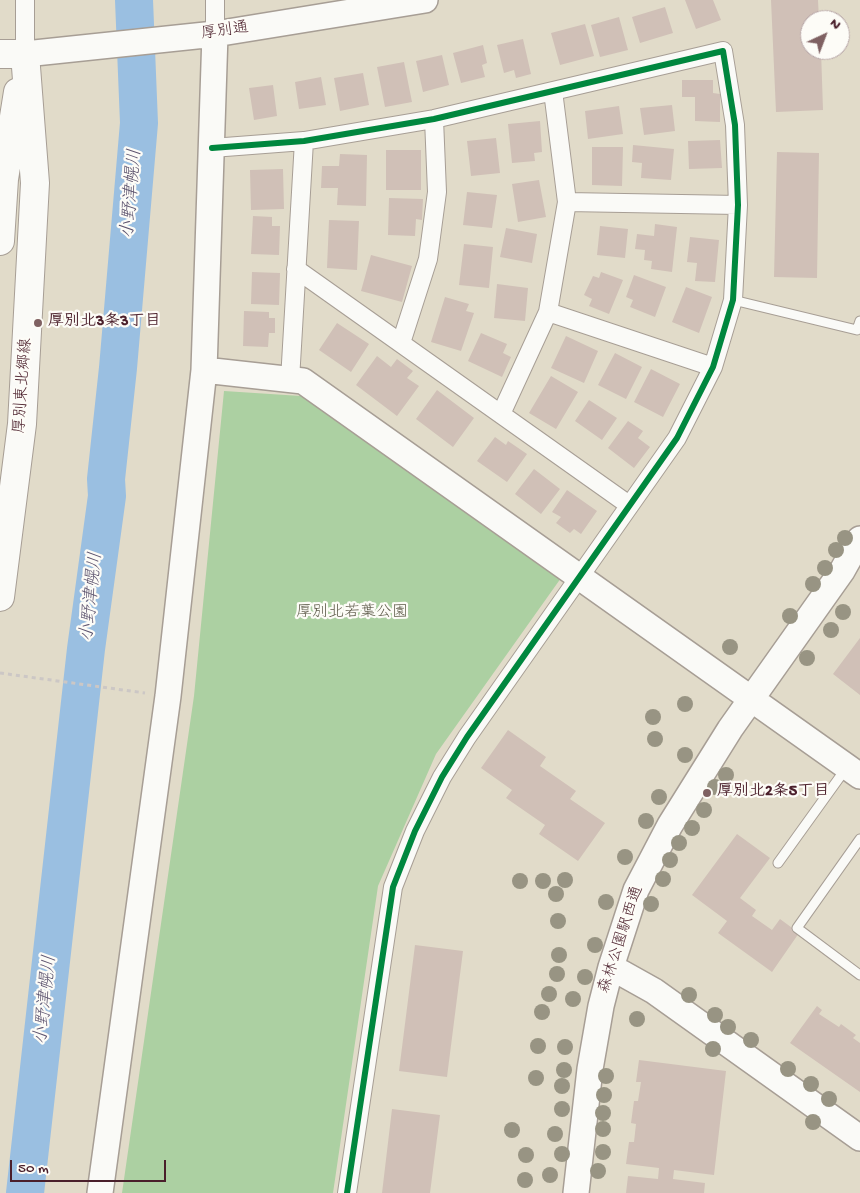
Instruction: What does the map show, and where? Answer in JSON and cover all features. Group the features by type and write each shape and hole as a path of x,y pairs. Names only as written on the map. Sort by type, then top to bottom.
{"main road":[{"path":"0,241 12,54"},
{"name":"厚別東北郷線","path":"0,597 22,424 35,183 12,54"}],"street":[{"path":"12,54 25,0"},
{"path":"100,1193 168,696 204,370 216,34 215,0"},
{"name":"厚別通","path":"12,54 216,34 425,0"},
{"path":"212,148 304,141 434,119 723,51 735,125 738,205 733,300 713,367 676,438 467,737 442,777 415,831 393,887 347,1193"},
{"path":"501,414 548,312 567,202 553,91"},
{"path":"401,343 428,259 437,192 434,119"},
{"path":"290,380 304,141"},
{"path":"567,202 738,205"},
{"path":"296,269 629,505"},
{"path":"548,312 713,367"},
{"path":"204,370 303,381 854,772"},
{"name":"森林公園駅西通","path":"576,1193 595,1037 611,967 636,890 670,825 751,699 842,571 860,539"},
{"path":"611,967 654,991 860,1138"}],"lane":[{"path":"733,300 857,330 860,321"},
{"path":"778,863 854,772"},
{"path":"860,839 797,928 860,975"}],"path":[{"path":"0,673 147,694"}],"green space":[{"name":"厚別北若葉公園","path":"224,391 301,396 561,578 436,754 378,886 333,1193 122,1193 194,696"}],"building":[{"path":"685,0 713,0 721,20 696,29"},
{"path":"771,0 818,0 818,10 800,10 800,60 821,60 823,110 776,112"},
{"path":"665,7 673,33 640,43 632,17"},
{"path":"619,17 628,50 600,57 591,25"},
{"path":"585,24 594,56 560,65 551,33"},
{"path":"523,39 531,74 516,78 514,70 504,73 497,45"},
{"path":"483,45 487,63 482,65 485,77 461,83 453,53"},
{"path":"442,55 449,85 423,92 416,61"},
{"path":"404,62 412,102 385,107 377,67"},
{"path":"363,73 369,105 340,111 334,78"},
{"path":"321,77 326,105 299,109 295,82"},
{"path":"682,80 713,80 713,93 720,94 720,122 695,121 695,97 682,97"},
{"path":"273,85 277,116 254,120 249,88"},
{"path":"672,105 675,131 644,135 640,108"},
{"path":"619,106 623,134 588,139 585,111"},
{"path":"540,121 542,152 534,153 535,161 512,163 508,124"},
{"path":"496,138 500,173 471,176 467,141"},
{"path":"720,140 722,168 689,169 688,141"},
{"path":"633,145 674,149 671,180 641,178 642,163 632,162"},
{"path":"592,147 623,147 622,186 592,185"},
{"path":"386,150 421,150 421,190 386,190"},
{"path":"777,152 819,153 817,278 774,277"},
{"path":"340,154 367,155 366,206 337,205 338,188 321,188 322,166 339,166"},
{"path":"283,169 284,209 251,210 250,170"},
{"path":"539,180 546,217 518,222 512,184"},
{"path":"467,192 497,195 492,228 463,225"},
{"path":"389,198 423,199 422,220 416,219 415,236 388,235"},
{"path":"253,216 272,217 272,226 280,226 279,255 251,254"},
{"path":"329,220 359,221 357,270 327,268"},
{"path":"655,224 677,227 672,272 651,269 652,261 644,260 645,250 635,249 637,234 654,236"},
{"path":"600,226 628,229 625,258 597,255"},
{"path":"506,228 537,234 532,263 500,257"},
{"path":"690,237 719,240 715,282 695,281 697,263 687,262"},
{"path":"464,244 493,247 489,288 459,285"},
{"path":"371,255 412,266 402,302 361,291"},
{"path":"252,272 280,273 279,305 251,304"},
{"path":"601,272 623,280 609,314 589,306 592,299 584,295 593,276 599,278"},
{"path":"634,275 666,287 655,317 630,307 633,300 626,297"},
{"path":"497,284 528,288 525,321 494,318"},
{"path":"686,287 712,297 699,333 672,322"},
{"path":"445,297 469,304 466,311 474,313 461,351 431,342"},
{"path":"244,311 269,312 269,318 275,318 275,333 269,333 268,347 243,346"},
{"path":"337,323 369,344 351,372 319,350"},
{"path":"481,333 507,344 503,353 511,357 502,377 468,361"},
{"path":"566,336 598,351 584,383 551,368"},
{"path":"615,353 642,367 626,399 598,385"},
{"path":"377,356 391,367 397,359 413,371 407,378 419,386 397,416 356,385"},
{"path":"651,369 680,384 663,417 634,402"},
{"path":"551,376 578,392 556,429 529,413"},
{"path":"437,390 474,418 453,447 416,419"},
{"path":"589,400 617,418 602,440 575,421"},
{"path":"628,421 643,431 638,438 650,447 634,468 608,448"},
{"path":"495,437 506,445 508,441 527,454 507,482 477,461"},
{"path":"534,469 560,489 541,514 515,494"},
{"path":"567,490 597,511 581,534 574,529 570,533 556,523 561,517 552,512"},
{"path":"860,638 860,695 833,674"},
{"path":"508,730 546,757 540,766 576,791 570,799 605,823 578,861 539,834 545,825 506,798 512,790 481,768"},
{"path":"737,834 770,858 740,898 756,910 752,916 772,930 780,919 799,933 772,972 718,933 727,921 692,895"},
{"path":"415,945 463,951 447,1077 399,1071"},
{"path":"817,1006 822,1010 819,1014 839,1027 841,1024 856,1035 853,1038 860,1043 860,1092 790,1043"},
{"path":"639,1060 726,1071 714,1175 674,1170 673,1179 705,1183 704,1193 626,1193 628,1176 658,1179 659,1168 626,1164 629,1142 634,1142 636,1124 631,1123 634,1101 638,1101 641,1082 636,1082"},
{"path":"392,1109 440,1115 430,1193 382,1193"}],"waterway":[{"name":"小野津幌川","path":"25,1193 86,649 107,496 106,479 118,368 139,123 134,0"}],"cycle path":[{"path":"212,148 304,141 434,119 723,51 735,125 738,205 733,300 713,367 677,438 467,737 442,777 415,831 393,887 347,1193"}],"place":[{"name":"厚別北3条3丁目","path":"38,323"},
{"name":"厚別北2条5丁目","path":"707,793"}]}
